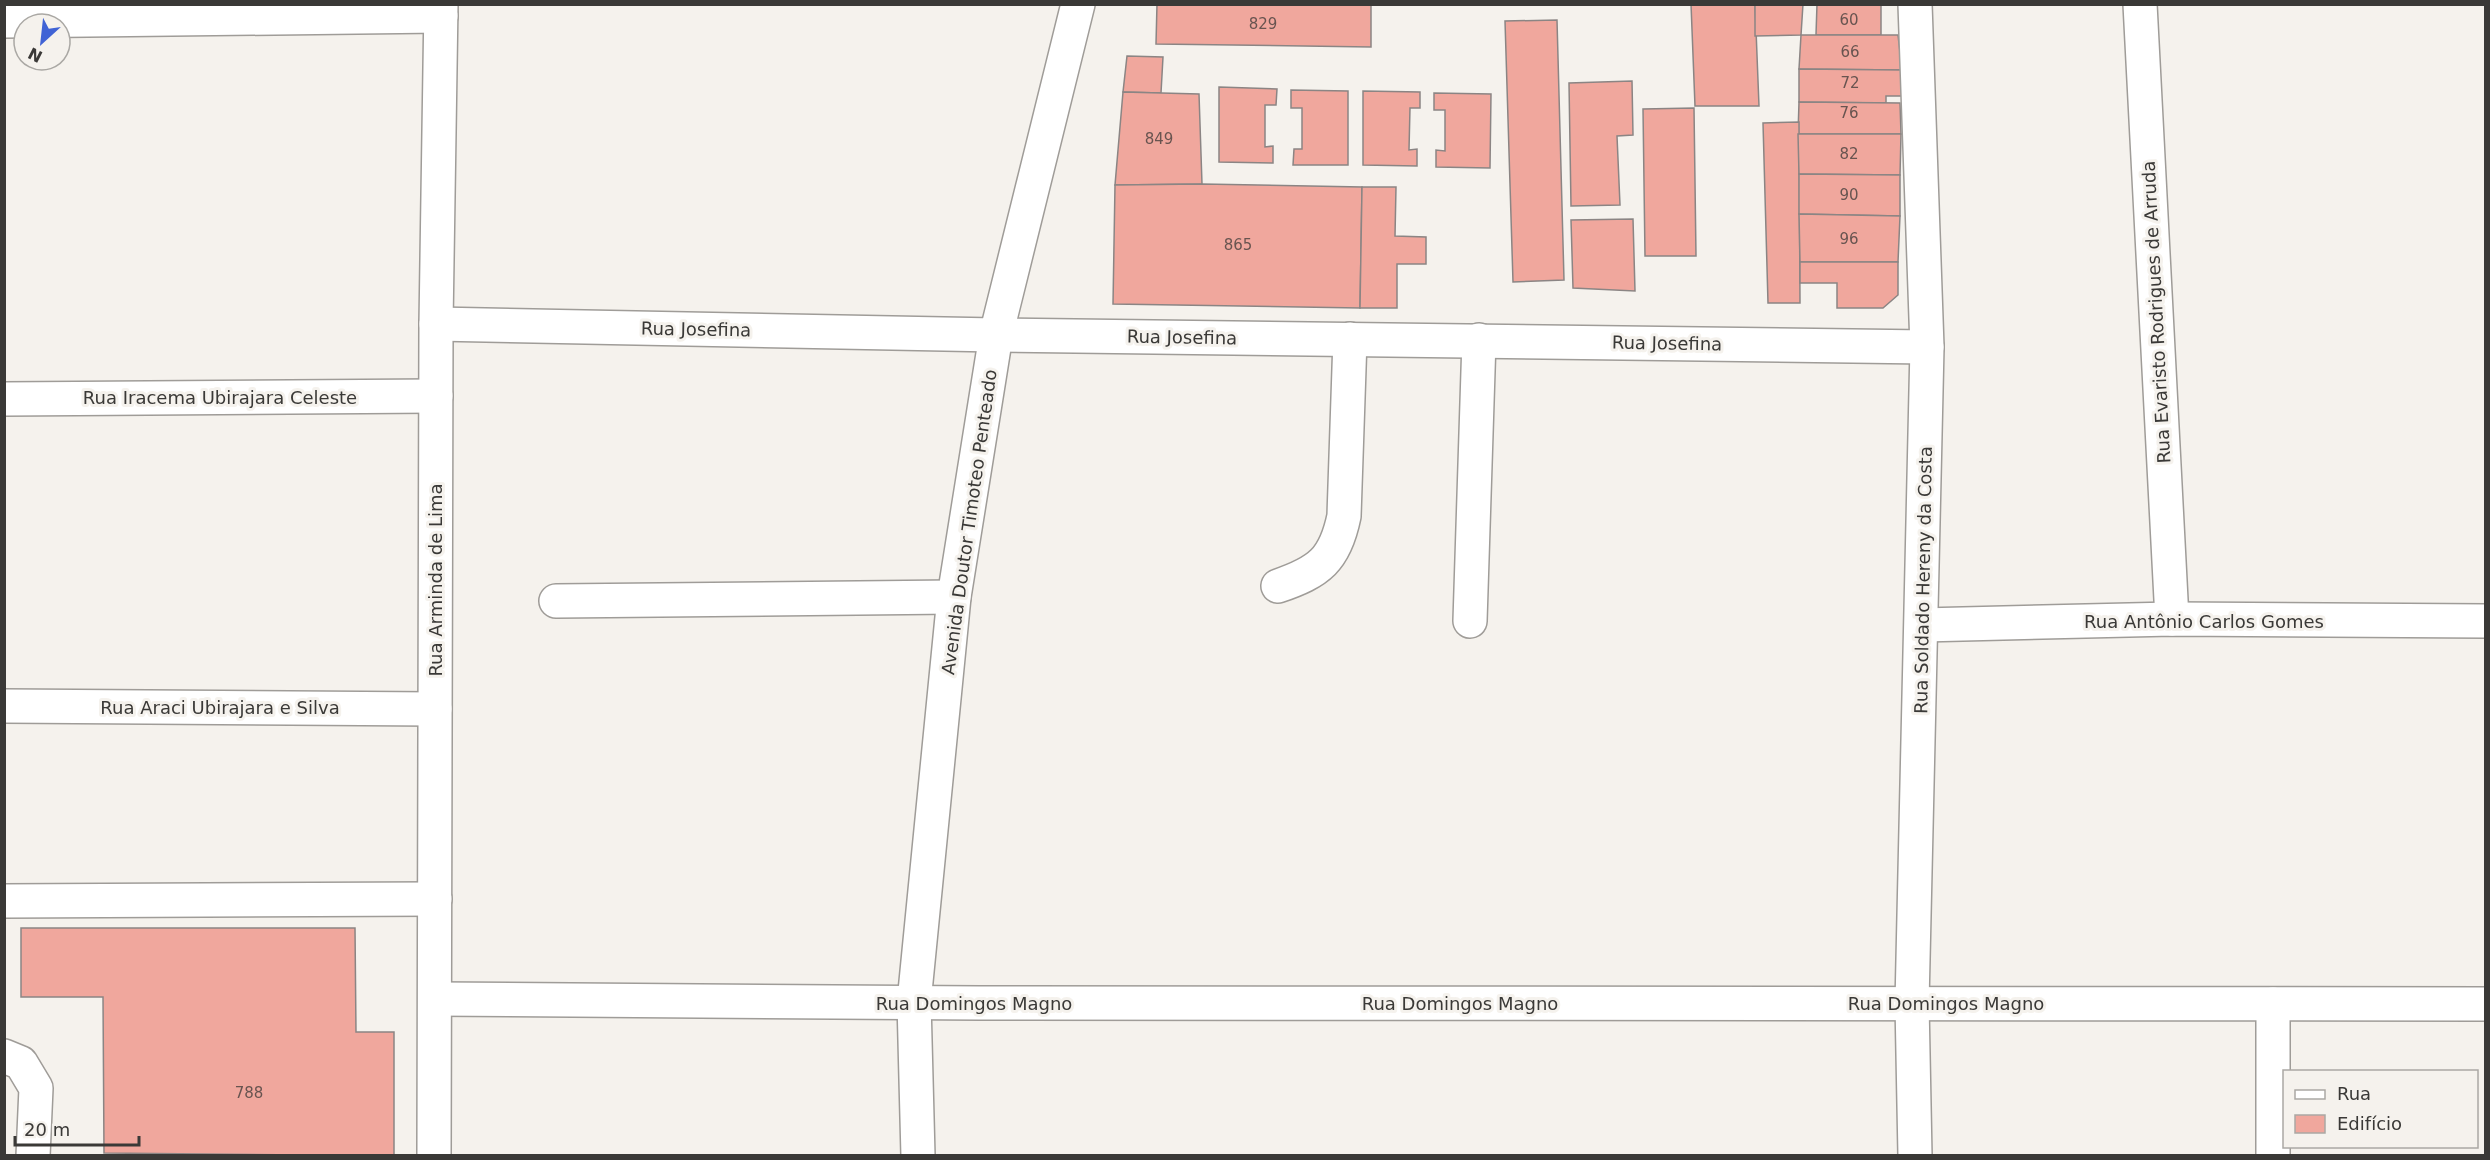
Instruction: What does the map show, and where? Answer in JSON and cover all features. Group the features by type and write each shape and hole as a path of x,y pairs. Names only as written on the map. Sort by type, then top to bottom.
{"street":[{"name":"Avenida Doutor Timoteo Penteado","path":"918,1155 914,1002 954,597 996,335 1078,4"},
{"name":"Rua Soldado Hereny da Costa","path":"1915,4 1927,347 1912,1003 1915,1155"},
{"name":"Rua Evaristo Rodrigues de Arruda","path":"2140,4 2172,619"},
{"path":"4,21 441,10"},
{"name":"Rua Arminda de Lima","path":"434,1155 436,324 441,10"},
{"name":"Rua Josefina","path":"436,324 996,335 1927,347"},
{"path":"1278,585 1304,577 1327,561 1339,539 1344,516 1350,339"},
{"path":"1470,621 1479,340"},
{"name":"Rua Iracema Ubirajara Celeste","path":"4,399 436,396"},
{"path":"556,601 954,597"},
{"name":"Rua Antônio Carlos Gomes","path":"1922,625 2172,619 2486,621"},
{"name":"Rua Araci Ubirajara e Silva","path":"4,706 435,709"},
{"path":"4,901 435,899"},
{"name":"Rua Domingos Magno","path":"435,999 914,1002 2486,1004"},
{"path":"2272,1155 2273,1004"},
{"path":"4,1056 21,1064 36,1088 33,1155"}],"building":[{"path":"1157,4 1371,4 1371,47 1156,44"},
{"path":"1691,4 1755,4 1759,106 1695,106"},
{"path":"1755,4 1803,4 1801,35 1755,36"},
{"path":"1817,4 1881,4 1881,35 1816,35"},
{"path":"1557,20 1564,280 1513,282 1505,21"},
{"path":"1801,35 1898,35 1902,70 1799,69"},
{"path":"1127,56 1163,57 1161,93 1123,92"},
{"path":"1799,69 1902,70 1902,96 1886,96 1886,103 1799,102"},
{"path":"1632,81 1633,135 1617,136 1620,205 1571,206 1569,83"},
{"path":"1219,87 1277,89 1276,105 1265,105 1265,147 1273,146 1273,163 1219,162"},
{"path":"1291,90 1348,91 1348,165 1293,165 1294,149 1302,149 1302,108 1291,108"},
{"path":"1363,91 1420,92 1420,108 1410,108 1409,150 1417,149 1417,166 1363,165"},
{"path":"1123,92 1199,94 1202,184 1115,185"},
{"path":"1434,93 1491,94 1490,168 1436,167 1436,150 1445,151 1445,110 1434,110"},
{"path":"1799,102 1900,103 1901,134 1798,134"},
{"path":"1694,108 1696,256 1645,256 1643,109"},
{"path":"1799,122 1800,303 1768,303 1763,123"},
{"path":"1798,134 1901,134 1900,175 1799,174"},
{"path":"1799,174 1900,175 1900,216 1799,214"},
{"path":"1115,185 1362,187 1360,308 1113,304"},
{"path":"1362,187 1396,187 1395,236 1426,237 1426,264 1397,264 1397,308 1360,308"},
{"path":"1799,214 1900,216 1898,262 1800,262"},
{"path":"1633,219 1635,291 1573,288 1571,220"},
{"path":"1800,262 1898,262 1898,295 1883,308 1837,308 1837,283 1800,283"},
{"path":"21,928 355,928 356,1032 394,1032 394,1156 104,1153 103,997 21,997"}]}
